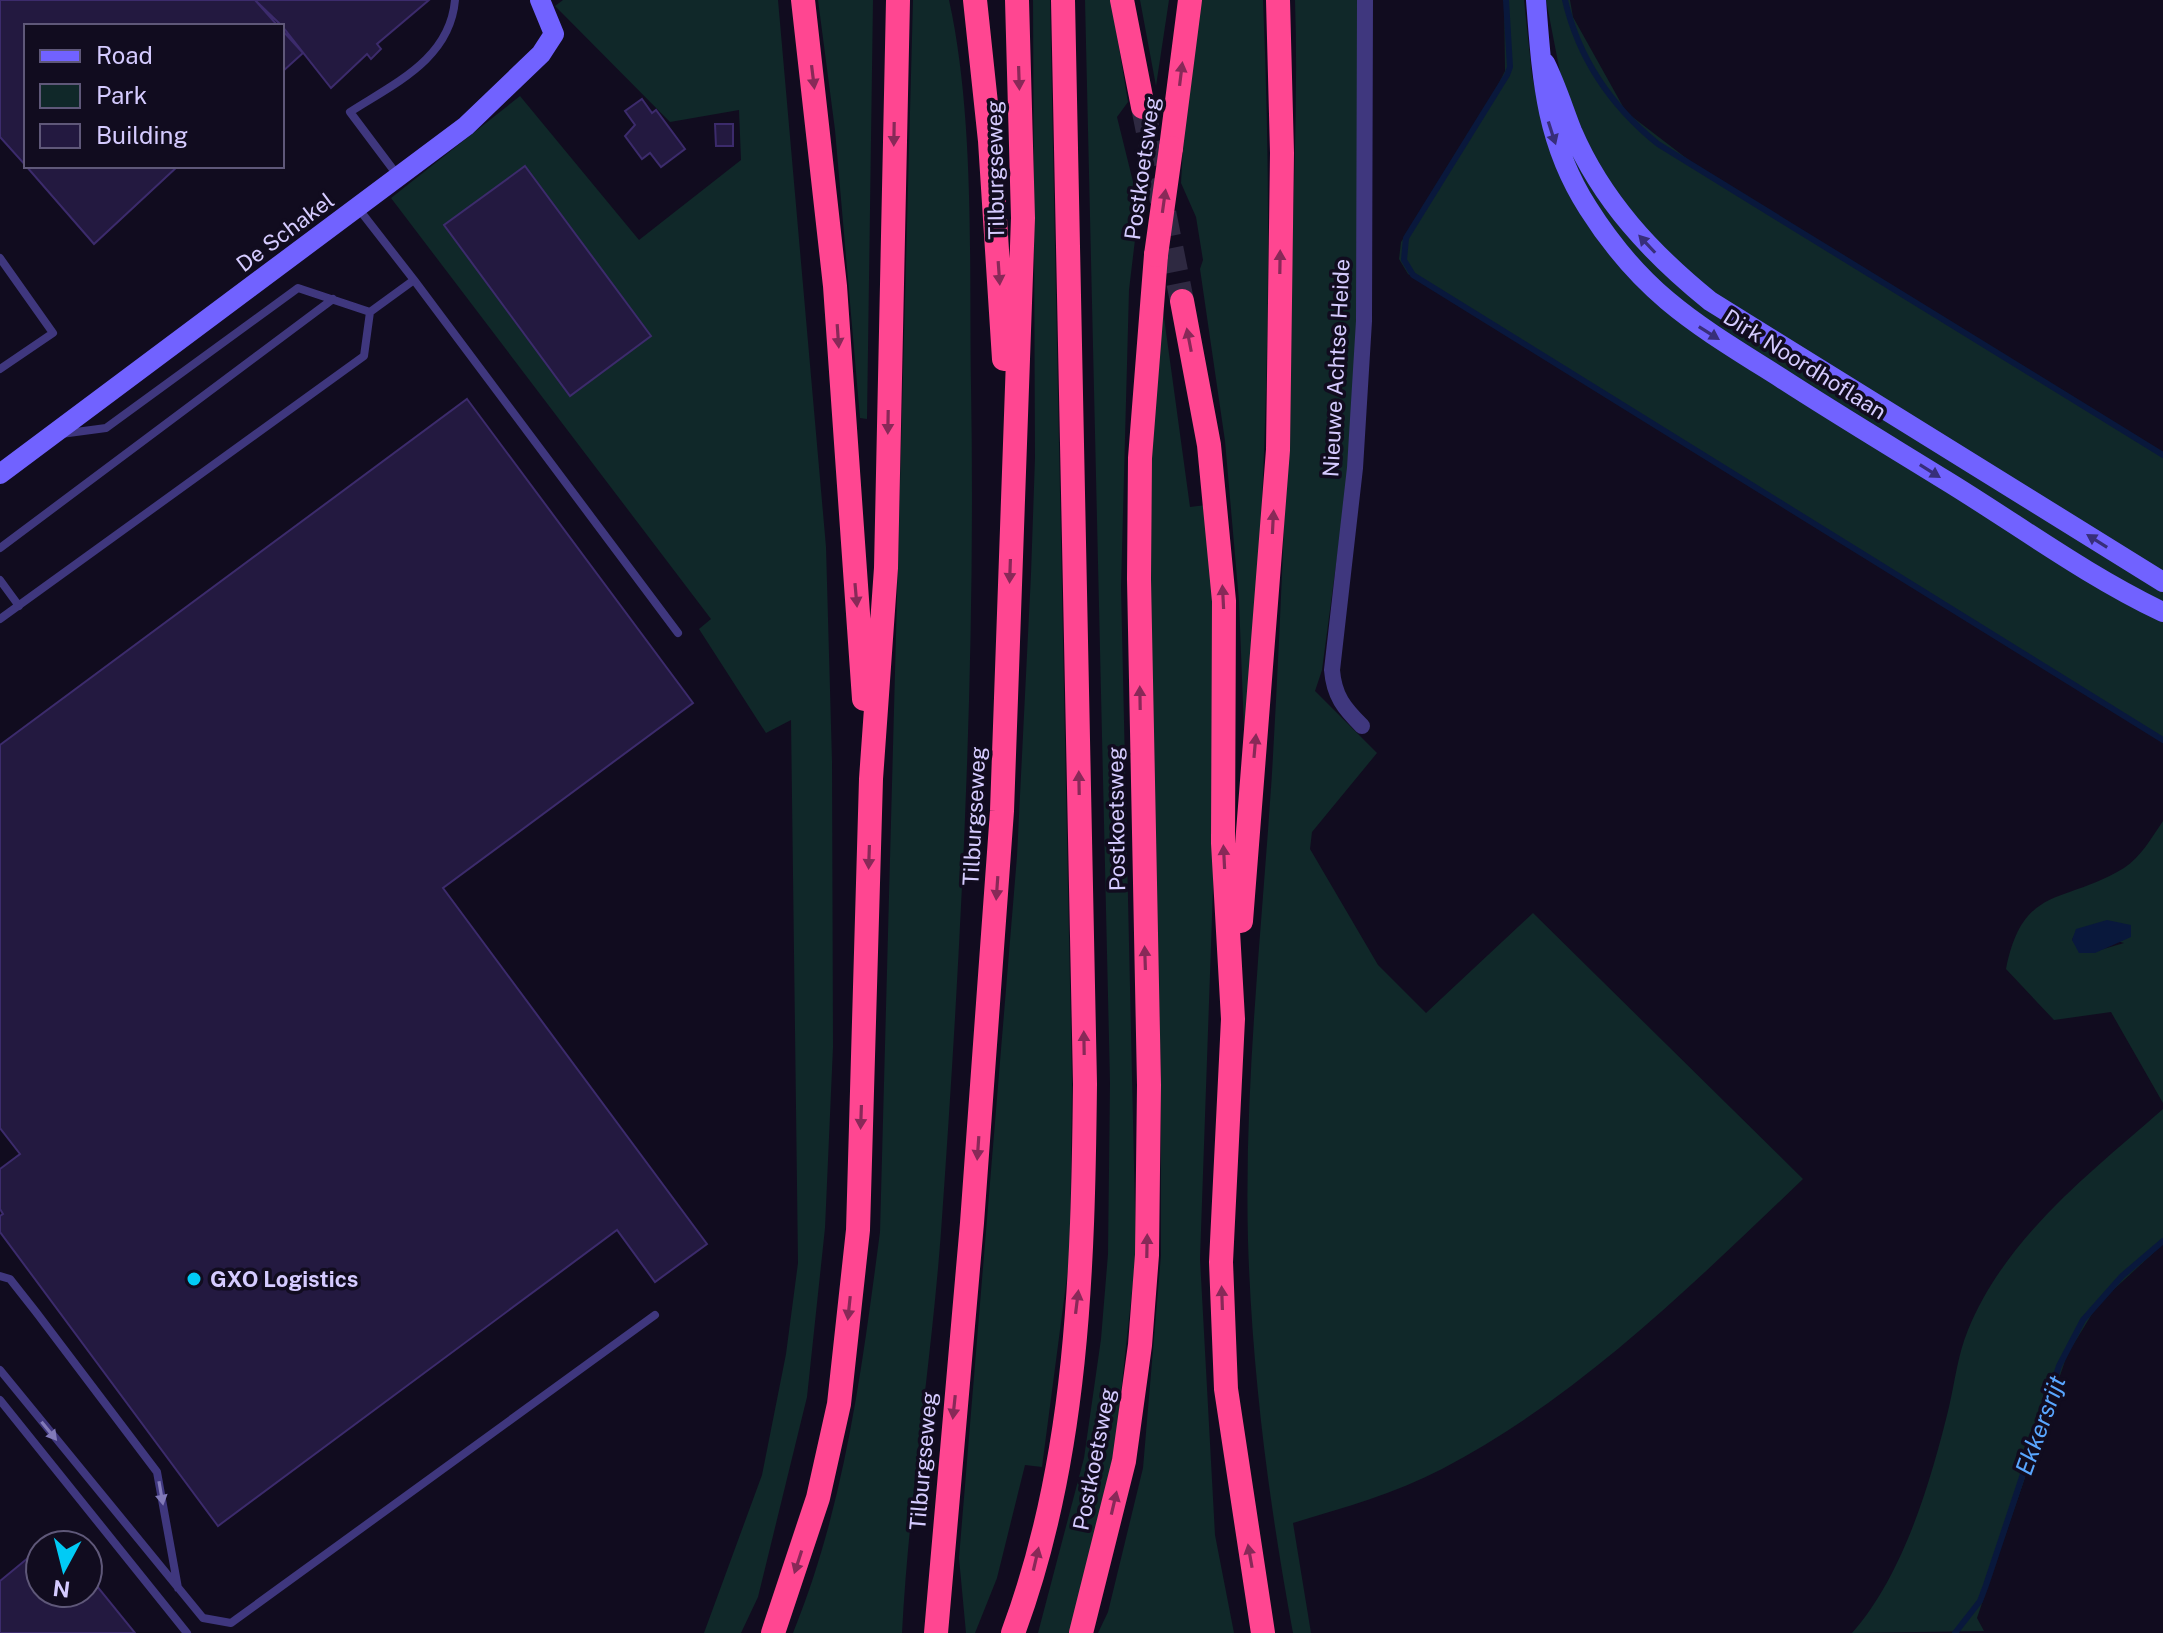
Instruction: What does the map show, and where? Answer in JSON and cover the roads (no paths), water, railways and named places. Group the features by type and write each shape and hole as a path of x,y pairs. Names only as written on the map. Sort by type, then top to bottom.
{"highway":[{"path":"803,0 835,286 871,779"},
{"path":"773,1633 818,1498 839,1404 858,1230 871,779 886,568 898,0"},
{"path":"975,0 990,141 1012,493"},
{"name":"Tilburgseweg","path":"936,1633 975,1193 1002,811 1023,218 1017,0"},
{"name":"Postkoetsweg","path":"1013,1633 1028,1591 1060,1451 1083,1255 1084,1054 1063,0"},
{"path":"1122,0 1143,107"},
{"name":"Postkoetsweg","path":"1081,1633 1124,1461 1140,1345 1147,1255 1149,1085 1139,579 1140,458 1156,255 1190,0"},
{"path":"1263,1633 1226,1389 1221,1262 1233,1019 1278,450 1282,153 1278,0"},
{"path":"1182,301 1209,445 1224,601 1223,843 1233,1019"}],"street":[{"name":"De Schakel","path":"0,474 466,126 541,54 554,34 540,0"},
{"name":"Nieuwe Achtse Heide","path":"1362,726 1341,705 1334,689 1332,670 1355,468 1364,321 1365,0"},
{"name":"Dirk Noordhoflaan","path":"1536,0 1543,94 1558,149 1586,206 1623,259 1654,291 1681,316 2163,612"},
{"name":"Dirk Noordhoflaan","path":"1542,56 1589,165 1614,205 1675,272 1710,301 2163,582"}],"lane":[{"path":"398,177 350,112 431,57 444,41 452,22 455,0"},
{"path":"358,207 678,633"},
{"path":"0,258 53,333 0,369"},
{"path":"0,619 364,356 370,312 414,280"},
{"path":"53,435 106,428 298,288 370,312"},
{"path":"0,548 333,299"},
{"path":"0,580 19,606"},
{"path":"0,1276 10,1279 157,1472 178,1588"},
{"path":"0,1370 117,1518 203,1618 231,1623 655,1315"},
{"path":"0,1400 187,1633"},
{"path":"104,1529 117,1518"}],"water":[{"path":"2107,920 2131,925 2131,937 2095,953 2079,953 2072,940 2076,929"}],"waterway":[{"path":"1506,0 1510,67 1406,238 1404,260 1413,275 2163,740"},
{"path":"1565,0 1579,42 1599,80 1626,114 1658,144 2163,455"},
{"name":"Ekkersrijt","path":"1955,1633 1980,1601 2059,1366 2083,1320 2122,1276 2163,1241"}],"tunnel":[{"path":"1143,107 1182,301"}],"place":[{"name":"GXO Logistics","path":"194,1279"}]}
